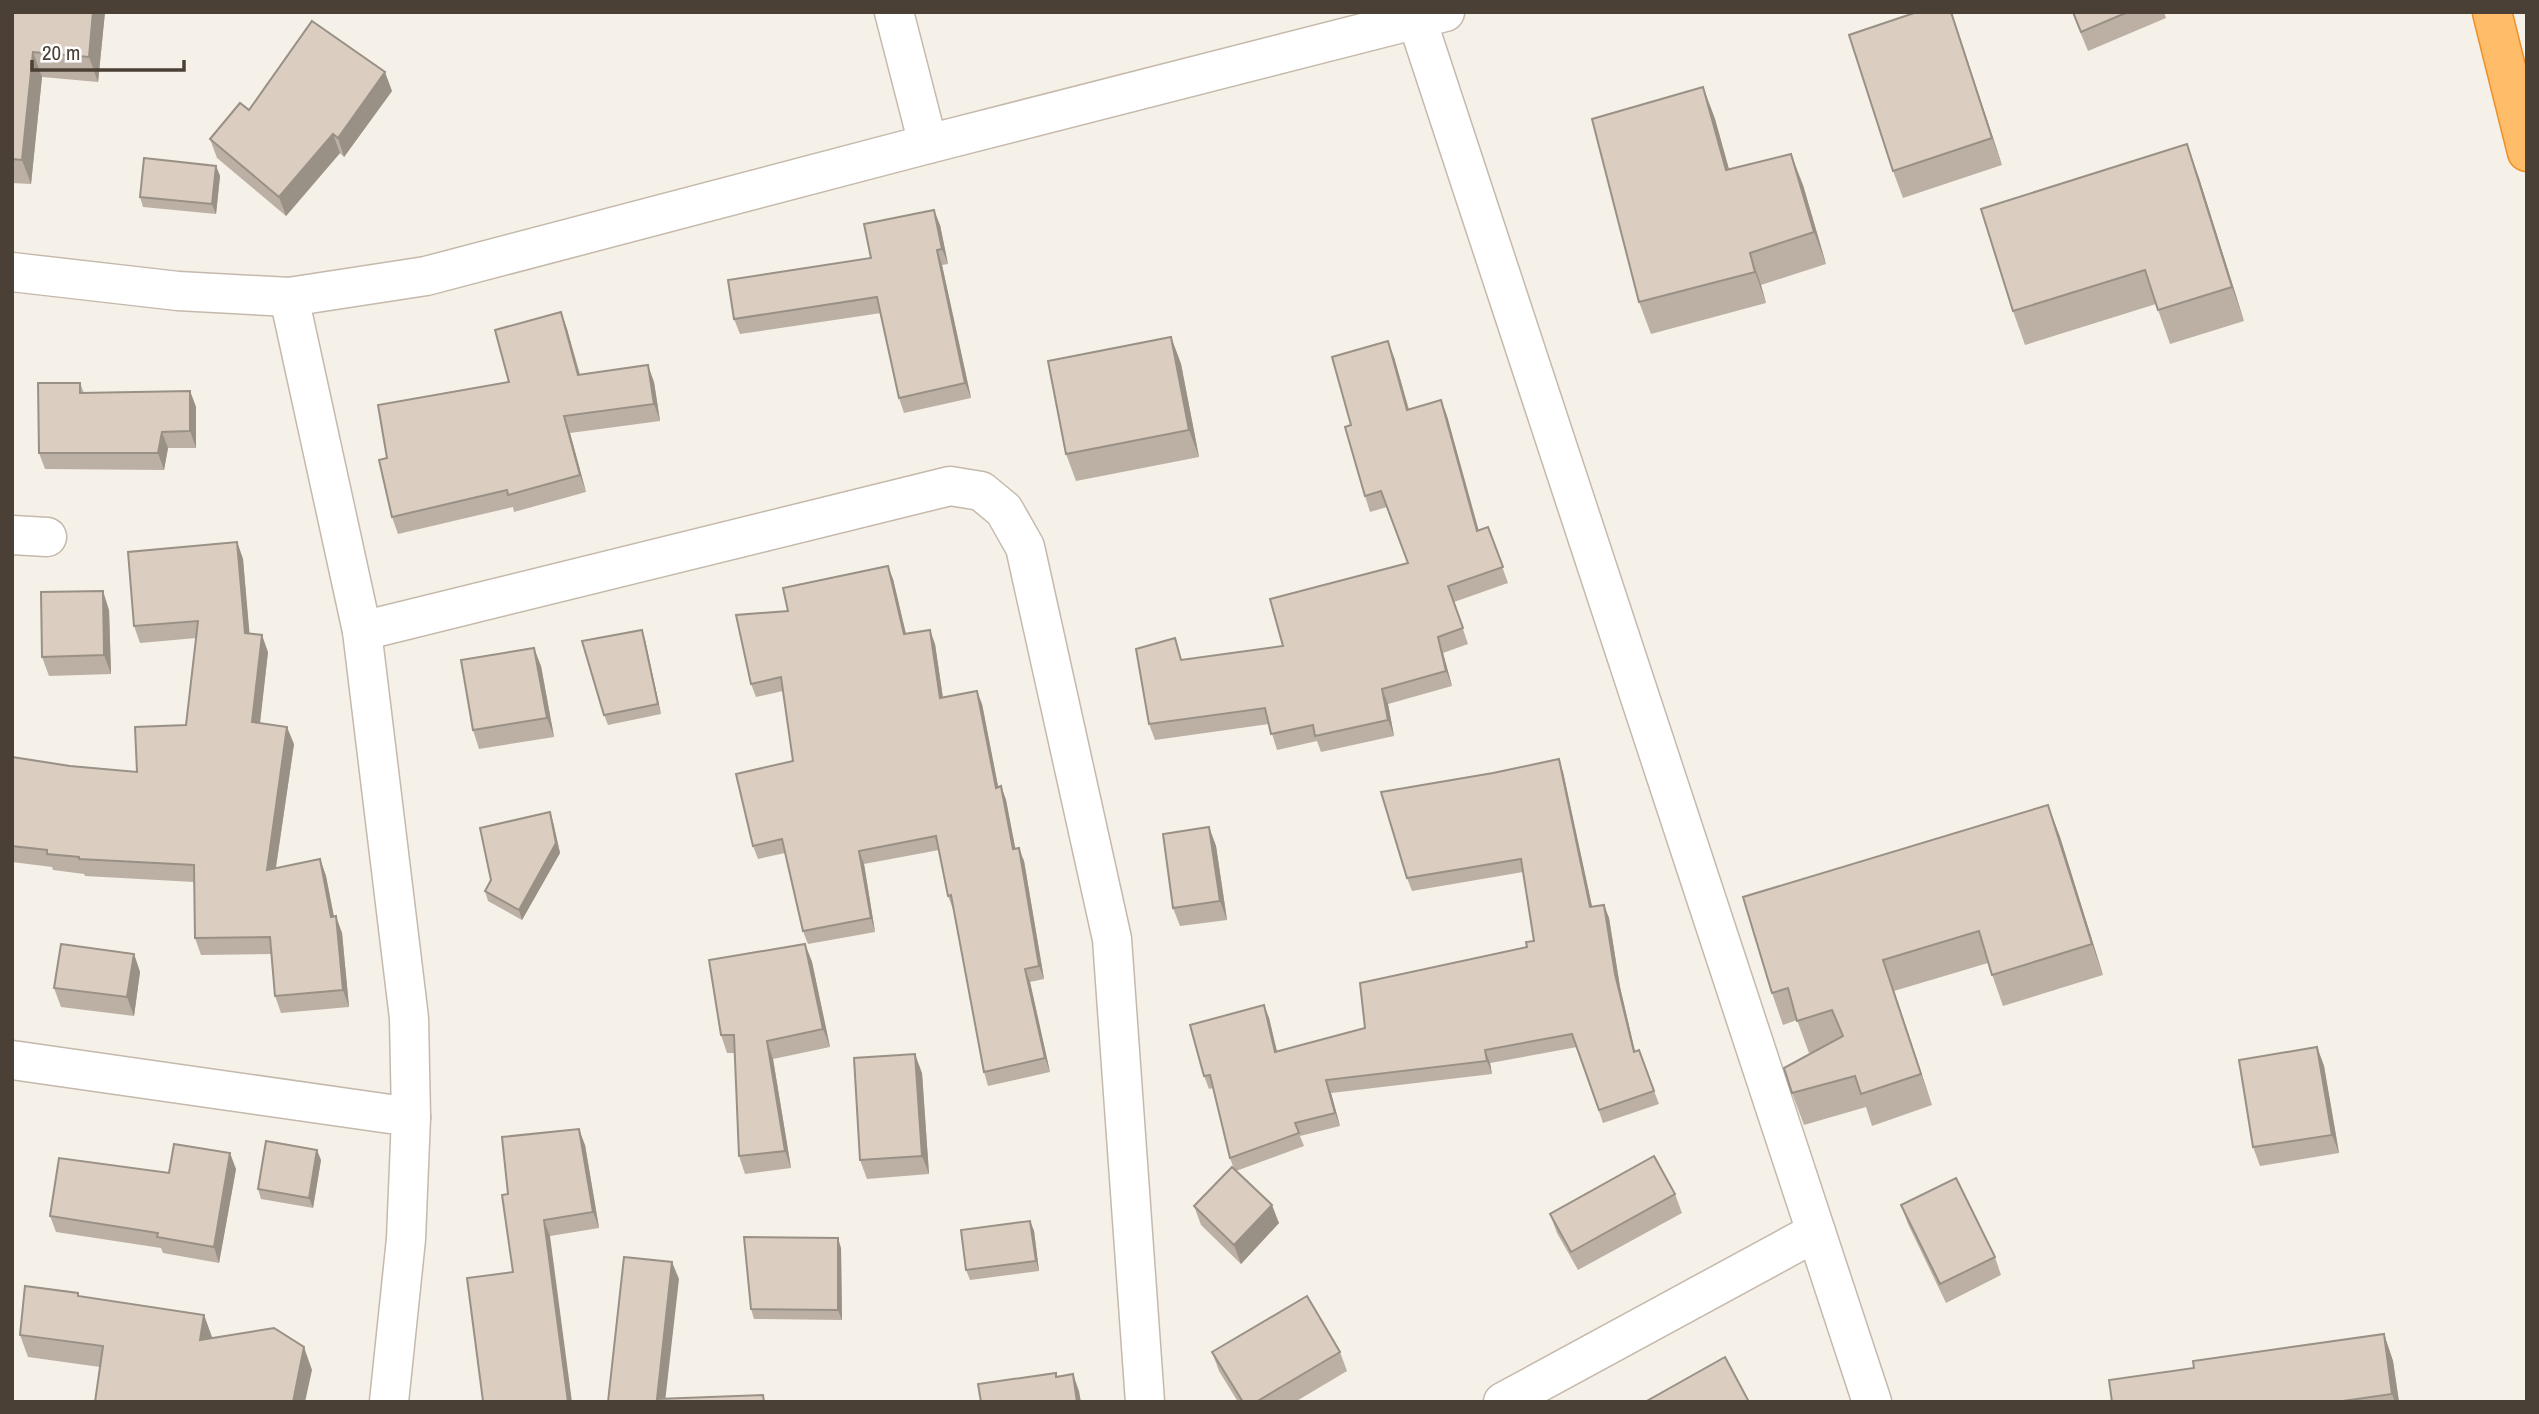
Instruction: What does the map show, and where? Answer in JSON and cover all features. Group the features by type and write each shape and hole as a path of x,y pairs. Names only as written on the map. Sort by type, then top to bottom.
{"highway":[{"path":"2492,12 2527,152"}],"street":[{"path":"894,12 928,144"},
{"path":"12,272 178,291 289,297 426,276 1431,16 1872,1402"},
{"path":"289,297 362,631 409,1018 411,1117 406,1238 389,1402"},
{"path":"362,631 950,486 981,491 1004,510 1025,547 1112,939 1145,1402"},
{"path":"12,1060 411,1117"},
{"path":"1503,1402 1816,1232"}],"building":[{"path":"12,12 93,12 89,57 33,52 22,160 12,159"},
{"path":"1917,12 1951,12 1992,138 1893,171 1849,35"},
{"path":"2073,12 2128,12 2081,32"},
{"path":"312,21 385,72 338,138 333,134 279,197 210,139 240,103 249,110"},
{"path":"1703,87 1726,170 1791,154 1814,232 1750,253 1755,272 1639,302 1592,119"},
{"path":"2187,144 2232,287 2158,310 2145,270 2013,311 1981,209"},
{"path":"144,158 216,166 212,204 140,197"},
{"path":"934,210 942,249 937,250 965,383 899,398 877,297 734,319 728,280 871,258 864,224"},
{"path":"561,312 578,375 648,365 654,404 564,416 580,475 508,495 507,490 392,517 379,460 387,458 378,405 509,382 495,330"},
{"path":"1171,337 1189,430 1066,454 1048,361"},
{"path":"1388,341 1407,410 1441,400 1477,531 1488,527 1503,567 1448,586 1463,628 1438,637 1446,671 1382,689 1388,720 1315,736 1313,725 1271,734 1265,708 1149,724 1136,649 1175,638 1181,660 1283,646 1270,599 1408,563 1381,491 1365,496 1345,427 1351,425 1332,357"},
{"path":"38,383 80,383 80,393 190,391 190,431 162,432 158,453 39,453"},
{"path":"237,542 245,633 262,635 252,722 287,727 267,870 320,859 331,917 336,916 343,990 275,996 270,937 195,938 194,865 79,859 47,854 47,850 12,846 12,757 137,772 135,727 186,725 198,621 134,626 128,552"},
{"path":"888,566 904,634 930,630 940,698 977,691 996,788 1001,786 1013,849 1019,848 1039,966 1025,969 1045,1058 984,1072 951,895 948,896 936,836 859,851 871,918 803,931 782,839 753,846 736,774 793,761 781,677 751,684 736,615 788,611 783,588"},
{"path":"103,591 104,655 42,657 41,592"},
{"path":"642,630 658,704 604,715 582,641"},
{"path":"534,648 547,718 473,730 461,660"},
{"path":"1559,759 1590,907 1604,905 1615,974 1634,1052 1639,1050 1654,1091 1599,1110 1572,1034 1485,1050 1487,1061 1326,1080 1335,1113 1295,1123 1299,1133 1230,1158 1210,1075 1204,1076 1190,1025 1264,1005 1275,1052 1365,1028 1360,983 1527,947 1526,942 1534,941 1521,859 1407,878 1381,792"},
{"path":"2048,805 2092,944 1992,975 1979,931 1883,960 1921,1074 1861,1094 1855,1076 1792,1093 1784,1068 1843,1036 1832,1010 1797,1021 1788,988 1772,993 1743,897"},
{"path":"550,812 556,843 519,910 485,891 491,880 480,828"},
{"path":"1209,827 1220,901 1173,908 1163,834"},
{"path":"61,944 134,954 127,997 54,988"},
{"path":"805,944 823,1029 767,1041 785,1151 739,1156 734,1035 721,1035 709,960"},
{"path":"2317,1047 2332,1135 2253,1147 2239,1060"},
{"path":"915,1054 922,1156 860,1160 854,1058"},
{"path":"579,1129 593,1212 544,1220 568,1402 472,1402 483,1401 467,1278 513,1272 502,1195 508,1194 502,1137"},
{"path":"266,1141 317,1150 309,1198 258,1189"},
{"path":"174,1144 230,1153 214,1247 157,1237 158,1233 50,1216 59,1158 169,1173"},
{"path":"1654,1156 1675,1194 1571,1252 1550,1214"},
{"path":"1232,1167 1272,1205 1234,1245 1194,1206"},
{"path":"1956,1178 1995,1257 1940,1284 1901,1205"},
{"path":"1030,1221 1036,1261 966,1270 961,1230"},
{"path":"744,1237 838,1238 838,1310 751,1309"},
{"path":"624,1257 672,1262 657,1399 763,1395 764,1402 608,1402"},
{"path":"25,1286 204,1315 200,1340 274,1328 304,1347 293,1402 95,1402 103,1346 20,1335"},
{"path":"1307,1296 1340,1352 1256,1402 1243,1402 1212,1352"},
{"path":"2384,1334 2392,1394 2336,1402 2112,1402 2109,1380 2194,1368 2193,1361"},
{"path":"1725,1357 1749,1402 1645,1402"},
{"path":"1056,1373 1056,1377 1073,1374 1077,1402 981,1402 978,1384"}]}
